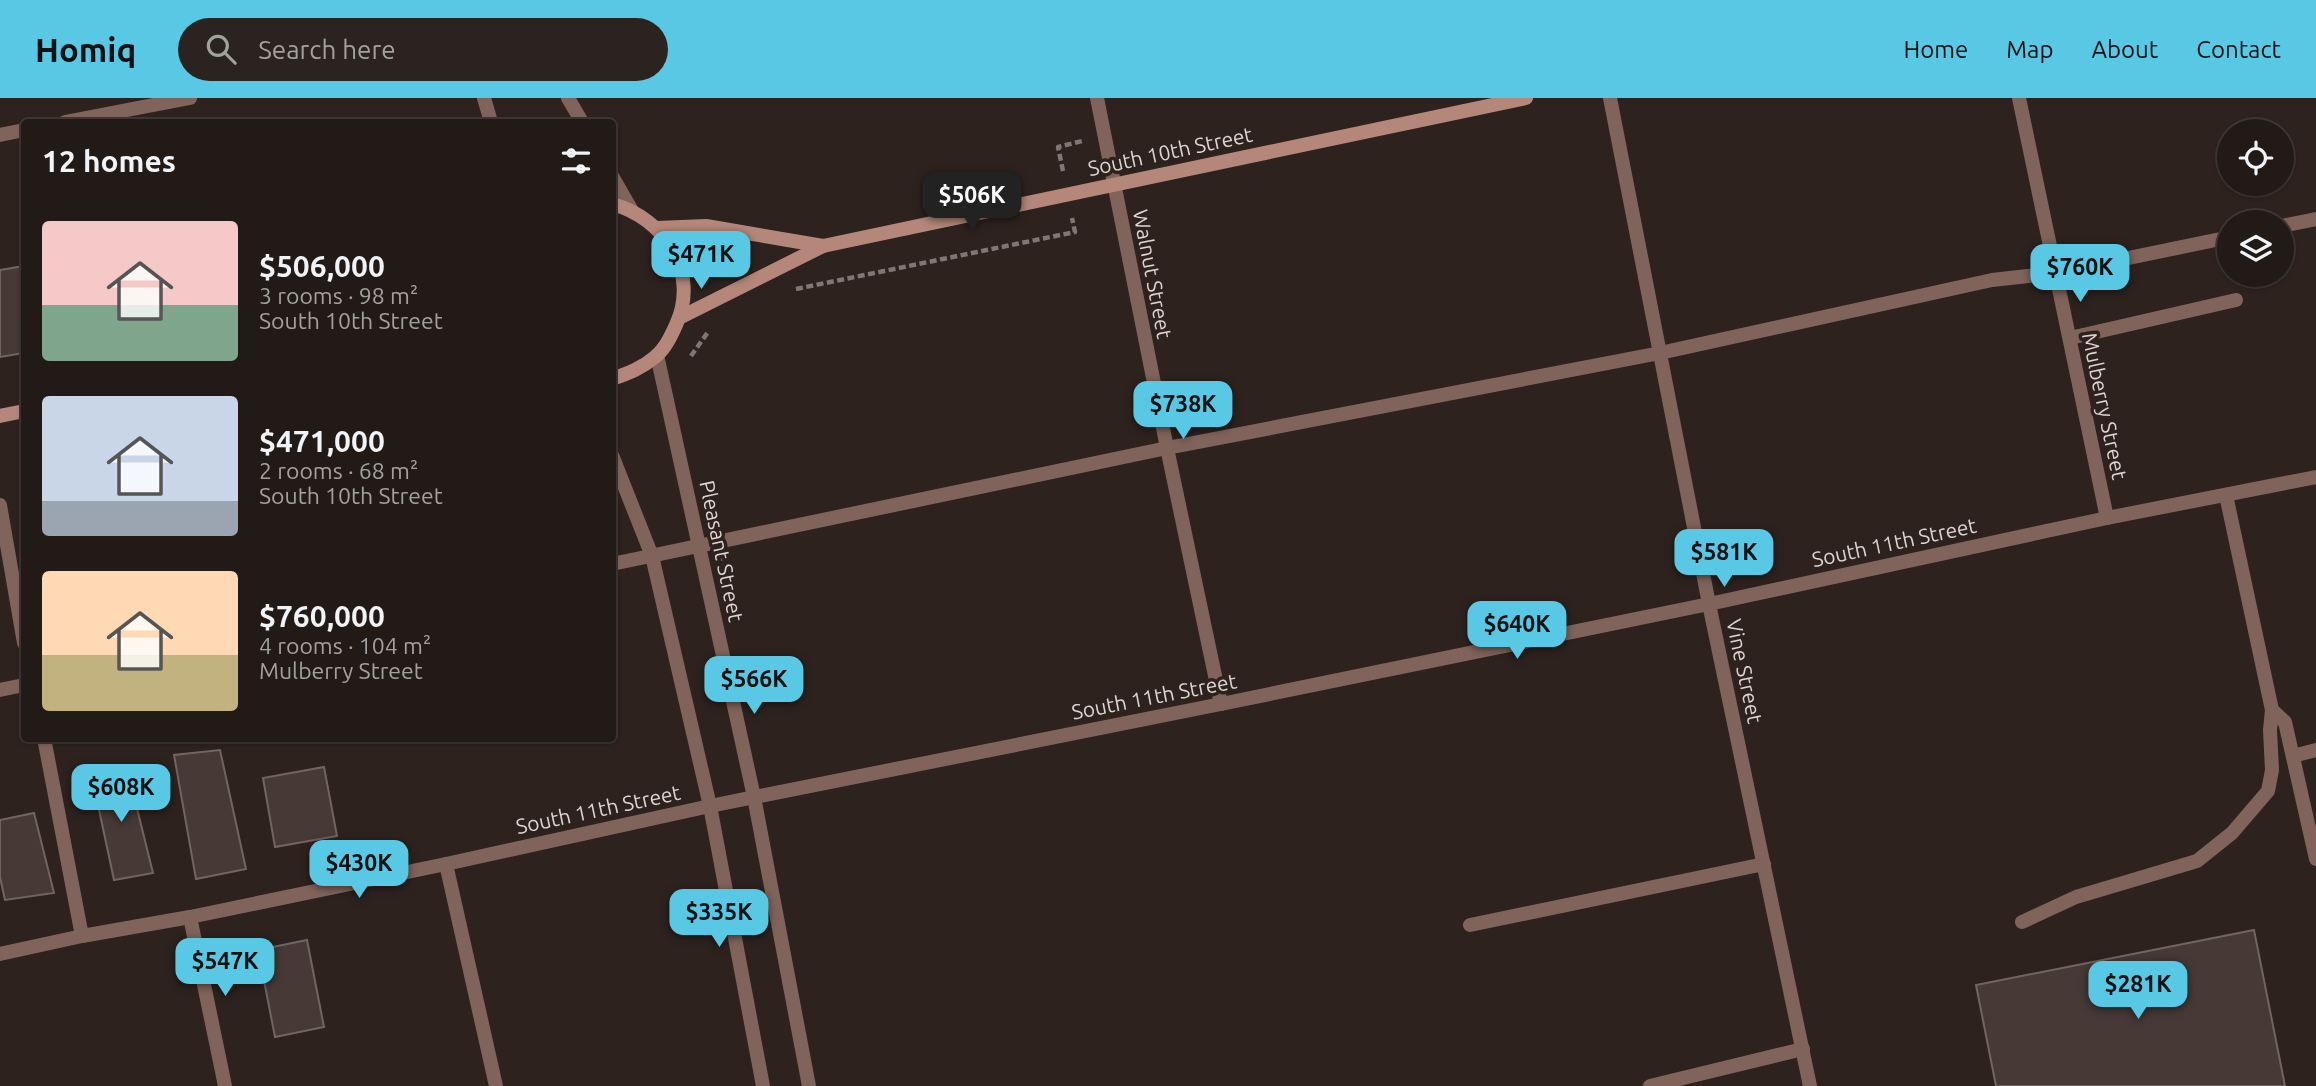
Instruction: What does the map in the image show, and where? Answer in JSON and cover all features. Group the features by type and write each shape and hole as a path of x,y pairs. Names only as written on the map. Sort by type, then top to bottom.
{"main road":[{"name":"South 10th Street","path":"679,318 823,246 1526,98"},
{"path":"616,205 631,209 657,228 674,251 683,279 679,318 670,338 657,355 634,372 616,378"},
{"name":"South 10th Street","path":"657,228 706,226 823,246"},
{"path":"0,416 21,412"}],"street":[{"path":"81,119 190,98"},
{"path":"484,98 490,119"},
{"path":"568,98 580,119"},
{"name":"Walnut Street","path":"1097,98 1221,704"},
{"name":"Vine Street","path":"1610,98 1709,604 1810,1086"},
{"name":"Mulberry Street","path":"2019,98 2108,518"},
{"path":"0,135 21,131"},
{"path":"616,183 631,209"},
{"path":"2294,224 2316,219"},
{"path":"616,563 1167,448 1660,353 1992,280 2056,273 2217,240"},
{"path":"2070,338 2236,300"},
{"name":"Pleasant Street","path":"657,355 754,797 808,1086"},
{"path":"616,465 652,556 710,806 763,1086"},
{"name":"South 11th Street","path":"0,954 2316,477"},
{"path":"2022,922 2076,897 2197,861 2232,833 2268,791 2272,770 2272,710 2225,495"},
{"path":"0,505 21,626"},
{"path":"0,691 21,686"},
{"path":"2272,710 2285,722 2316,859"},
{"path":"45,742 82,936"},
{"path":"2293,756 2316,750"},
{"path":"446,864 496,1086"},
{"path":"1470,925 1764,864"},
{"path":"190,917 225,1086"},
{"path":"1650,1086 1803,1049"}],"path":[{"path":"790,290 1075,232"},
{"path":"683,366 716,322"},
{"path":"715,523 724,565"}],"building":[{"path":"21,266 21,354 0,357 0,270"},
{"path":"220,750 246,869 196,879 174,755"},
{"path":"324,767 337,836 275,847 263,778"},
{"path":"127,768 153,873 114,880 91,772"},
{"path":"34,813 54,893 5,900 0,877 0,820"},
{"path":"2254,930 2285,1086 1996,1086 1976,985"},
{"path":"307,940 324,1027 275,1037 258,950"}]}
